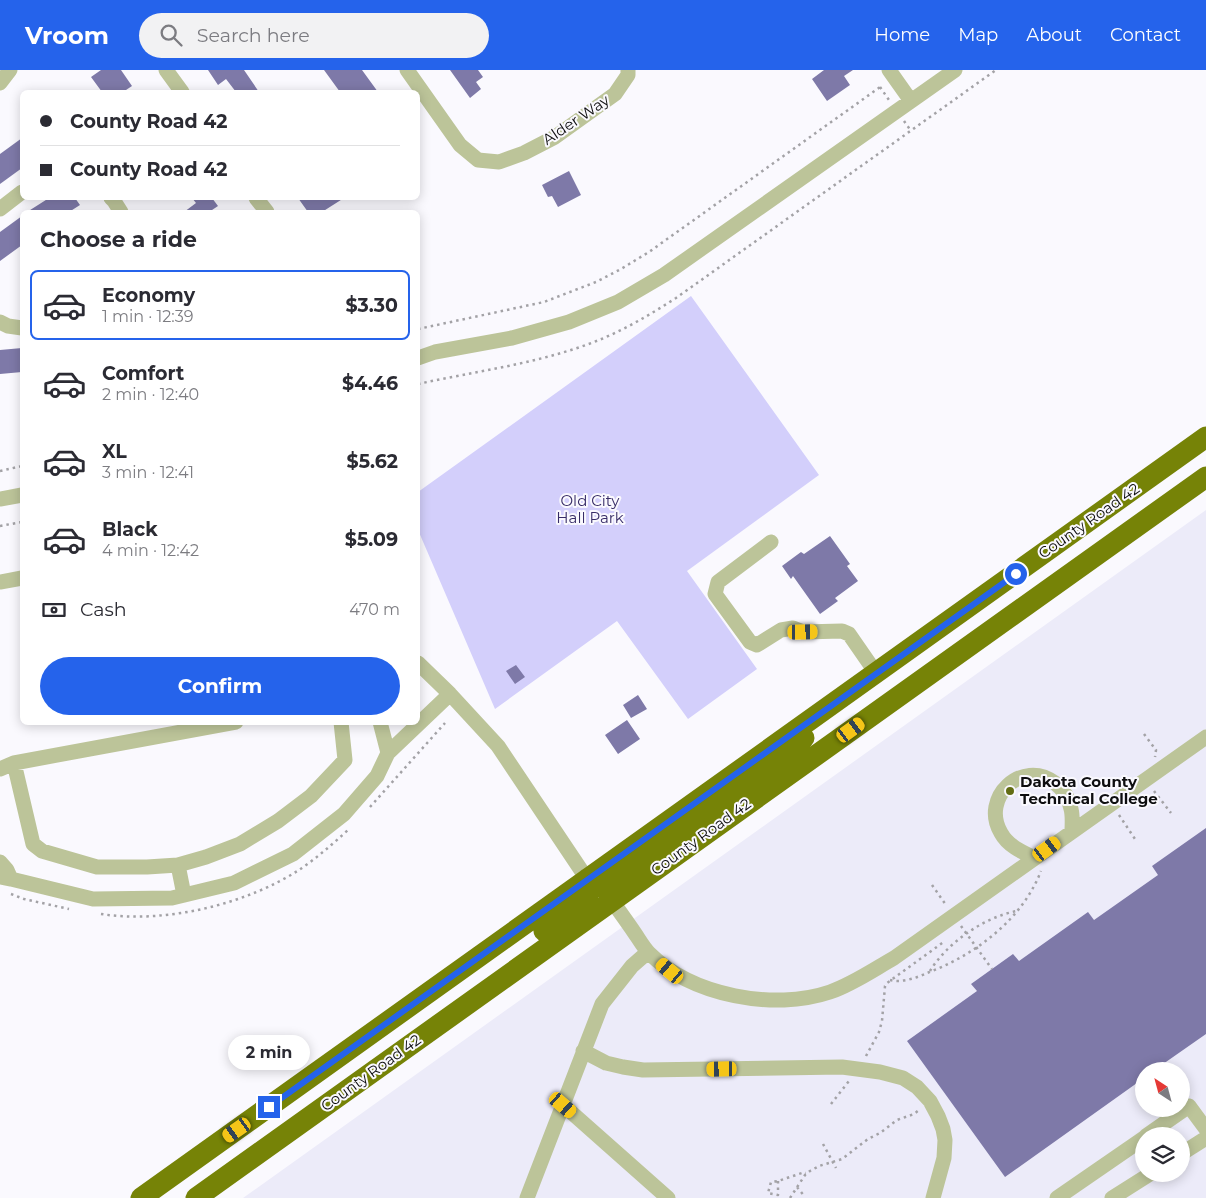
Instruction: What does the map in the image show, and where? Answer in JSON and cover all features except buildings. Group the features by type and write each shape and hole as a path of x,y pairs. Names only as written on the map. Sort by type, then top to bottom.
{"highway":[{"name":"County Road 42","path":"141,1198 1206,437"},
{"path":"1061,580 1098,542 1145,504 1206,461"},
{"name":"County Road 42","path":"196,1198 1206,477"},
{"path":"612,901 609,896 609,888 616,880 782,759 837,701"},
{"path":"379,1068 406,1035 432,1013 584,901 592,888 587,879"}],"street":[{"path":"0,83 10,70"},
{"path":"166,70 181,90"},
{"name":"Alder Way","path":"407,70 460,146 478,160 499,162 524,153 555,137 615,94 628,75 628,70"},
{"path":"420,357 435,352 512,338 569,322 618,302 664,275 954,70"},
{"path":"891,74 911,101"},
{"path":"0,209 20,194"},
{"path":"258,200 265,210"},
{"path":"0,322 8,326 20,328"},
{"path":"0,499 20,495"},
{"path":"771,542 718,582 715,594 750,642 757,645 781,630 794,628 803,632 842,631 849,634 876,674"},
{"path":"0,582 20,578"},
{"path":"420,665 498,746 587,879"},
{"path":"420,723 450,694"},
{"path":"220,725 7,766 32,844 42,851 97,867 178,865 240,844 278,821 311,796 345,760 341,725"},
{"path":"381,725 388,753"},
{"path":"0,862 7,870 6,883 93,899 172,898 234,883 293,854 344,814 377,776 388,753 417,725"},
{"path":"612,901 648,952 670,971 695,984 712,991 771,1000 798,999 829,992 852,983 894,958 1039,861 1072,832 1206,736"},
{"path":"1039,861 1010,844 1001,834 996,824 995,811 997,800 1010,783 1030,775 1042,776 1058,785 1064,791 1072,810 1072,832"},
{"path":"178,865 184,895"},
{"path":"527,1198 602,1004 632,966 648,952"},
{"path":"583,1051 606,1063 643,1070 842,1067 858,1068 903,1078 917,1086 930,1102 938,1116 945,1140 944,1158 933,1198"},
{"path":"563,1105 668,1198"},
{"path":"1159,1127 1189,1106 1206,1129"},
{"path":"1190,1148 1206,1138"},
{"path":"1057,1198 1135,1144"},
{"path":"1112,1198 1137,1182"}],"path":[{"path":"420,329 544,302 596,282 621,269 649,252 891,74"},
{"path":"0,470 20,466"},
{"path":"0,526 20,522"},
{"path":"370,808 445,723"},
{"path":"1116,812 1135,839"},
{"path":"99,914 149,917 188,913 243,898 273,885 301,868 328,849 350,829"},
{"path":"890,980 906,980 943,968 977,948 1000,930 1017,911 1034,887 1039,861"},
{"path":"6,883 39,903 72,909"},
{"path":"930,973 934,964 945,952 967,934 996,916 1017,911"},
{"path":"969,937 992,969"},
{"path":"831,1104 868,1054 882,1021 885,986 890,980 946,940"},
{"path":"790,1198 807,1173 819,1166 848,1156 861,1144 897,1120 914,1114 930,1102"},
{"path":"823,1144 834,1161 836,1168"},
{"path":"778,1181 778,1195 768,1193 771,1182 807,1173"},
{"path":"797,1187 805,1197"}],"shaded area":[{"name":"Dakota County Technical College","path":"1206,510 1206,1198 243,1198"}],"green space":[{"name":"Old City Hall Park","path":"691,296 819,475 687,571 757,669 688,719 617,621 495,709 420,535 420,491"}],"place":[{"name":"Dakota County Technical College","path":"1010,791"}],"route":[{"path":"269,1107 1016,574"}]}
